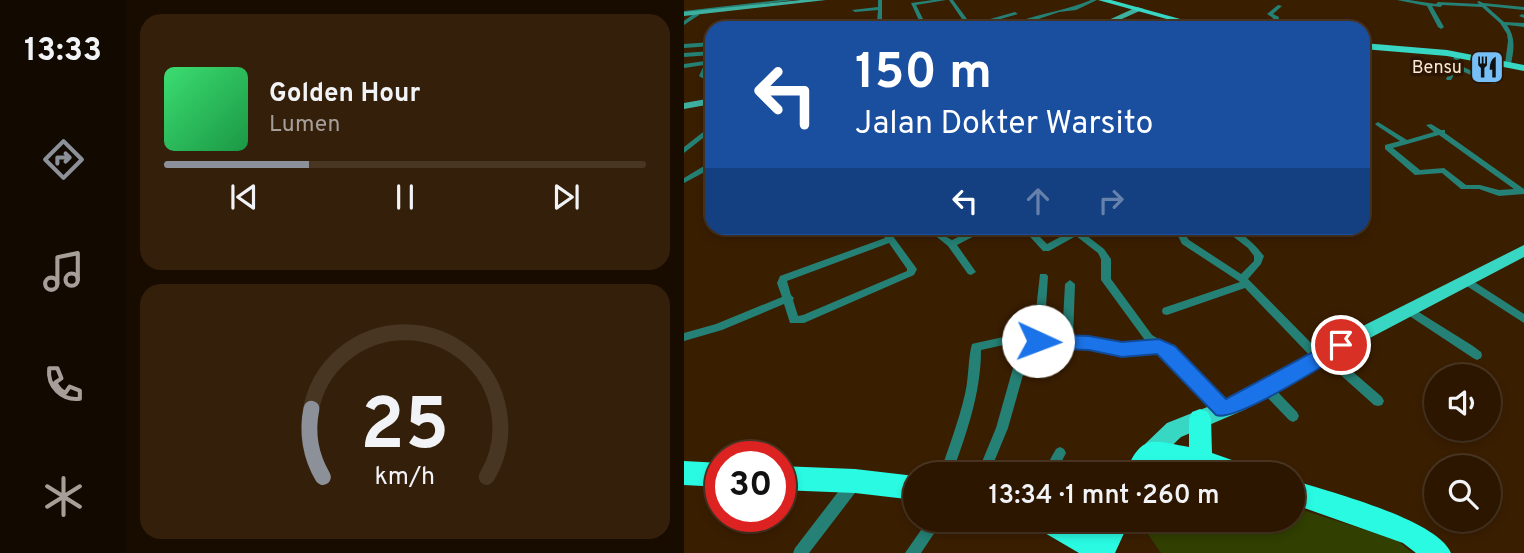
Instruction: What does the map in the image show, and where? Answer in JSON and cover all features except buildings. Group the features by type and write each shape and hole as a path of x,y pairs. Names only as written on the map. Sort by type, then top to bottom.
{"highway":[{"path":"1200,419 1201,460"},
{"path":"1145,462 1152,451 1207,462"},
{"path":"684,473 705,474"},
{"path":"796,479 903,487"},
{"path":"1305,496 1411,533 1438,553"},
{"path":"1067,532 1103,553 1112,532"}],"main road":[{"path":"1102,0 1184,21"},
{"path":"1370,47 1457,55 1524,68"},
{"path":"1152,451 1175,430 1266,388 1524,250"}],"street":[{"path":"684,14 780,0"},
{"path":"762,3 792,0"},
{"path":"684,14 822,0"},
{"path":"879,21 880,0"},
{"path":"921,21 913,4 915,1 944,0"},
{"path":"951,0 968,21"},
{"path":"991,21 1017,15 1032,21 1095,0"},
{"path":"1399,0 1440,6 1439,3 1481,3 1524,9"},
{"path":"1481,3 1504,23 1511,34 1513,46 1508,64"},
{"path":"1430,5 1441,27"},
{"path":"1275,21 1276,17 1270,14 1280,6"},
{"path":"856,9 878,8"},
{"path":"1112,21 1140,9"},
{"path":"684,23 697,14"},
{"path":"951,21 965,19"},
{"path":"1504,23 1524,25"},
{"path":"1511,34 1524,36"},
{"path":"684,46 705,44"},
{"path":"684,55 705,54"},
{"path":"1449,79 1456,66 1457,55"},
{"path":"684,66 705,64"},
{"path":"1456,66 1494,83"},
{"path":"684,106 705,102"},
{"path":"1378,124 1404,142"},
{"path":"1429,125 1523,192"},
{"path":"1442,132 1388,147 1418,173 1444,170 1462,186 1480,187 1499,193 1523,192"},
{"path":"684,151 705,133"},
{"path":"684,181 705,169"},
{"path":"1510,182 1524,181"},
{"path":"888,235 891,239 912,269 904,278 804,320 794,320 782,283 786,277 891,239"},
{"path":"951,244 967,235"},
{"path":"1033,235 1046,248 1071,235"},
{"path":"1085,235 1106,259 1106,280 1148,338 1156,346 1169,351 1223,409"},
{"path":"1183,235 1183,239 1193,248 1244,281 1323,357 1378,401"},
{"path":"1167,311 1244,281 1258,262 1259,256 1236,235"},
{"path":"941,237 951,244 972,272"},
{"path":"1038,341 1043,276"},
{"path":"1465,280 1524,319"},
{"path":"1067,341 1070,284"},
{"path":"684,337 718,327 789,298"},
{"path":"1409,310 1477,355"},
{"path":"950,462 970,398 976,365 976,346 1008,340 1067,341 1122,350 1156,346"},
{"path":"988,462 1002,428 1019,368"},
{"path":"1266,388 1292,416"},
{"path":"1054,462 1060,453"},
{"path":"800,553 855,481"},
{"path":"912,553 927,532"}],"green space":[{"path":"1305,511 1397,540 1412,553 1161,553 1146,532 1305,532"}],"place":[{"name":"Bensu","path":"1487,67"}],"route":[{"path":"1038,341 1089,343 1122,350 1159,346 1169,351 1223,409 1320,359 1341,345"}]}
